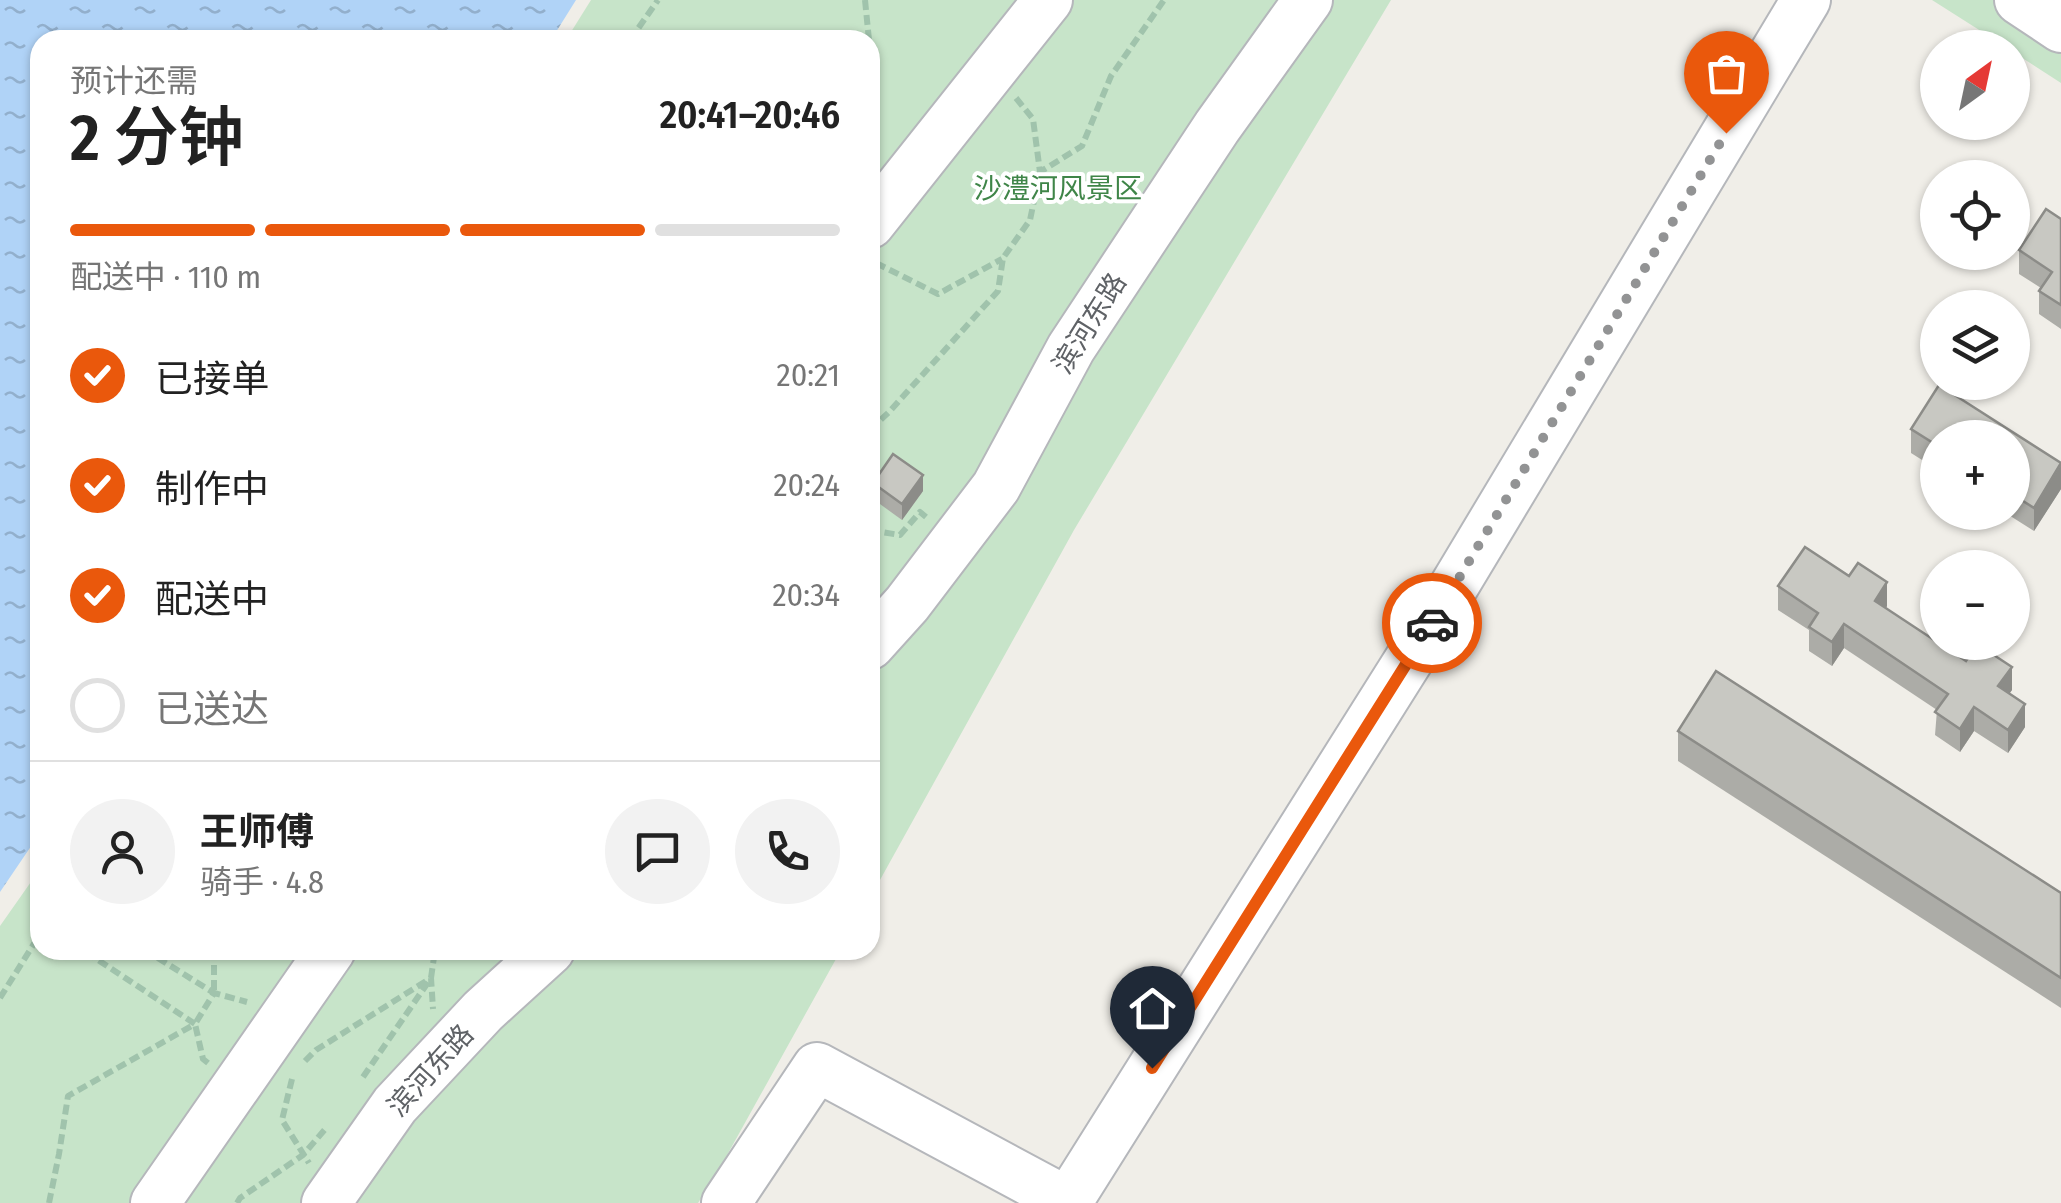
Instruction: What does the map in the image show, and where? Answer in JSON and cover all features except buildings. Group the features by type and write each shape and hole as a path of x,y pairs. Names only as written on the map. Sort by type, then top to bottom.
{"street":[{"path":"880,211 1048,0"},
{"name":"滨河东路","path":"880,634 996,487 1071,348 1217,127 1308,0"},
{"path":"726,1203 817,1067 1068,1203 1427,631 1806,0"},
{"path":"2019,0 2061,28"},
{"path":"155,1203 324,960"},
{"name":"滨河东路","path":"330,1198 395,1105 482,1011 539,960"}],"path":[{"path":"637,30 658,0"},
{"path":"865,0 868,30"},
{"path":"1040,172 1082,146 1111,76 1164,0"},
{"path":"880,266 938,294 1003,258 1030,220 1040,172 1033,119 992,70"},
{"path":"880,421 998,291 1003,258"},
{"path":"0,998 30,950"},
{"path":"49,1203 68,1096 194,1024 99,960"},
{"path":"161,960 214,993 214,960"},
{"path":"358,1084 431,978 434,960"},
{"path":"330,1198 282,1120 294,1072 316,1050 431,978"},
{"path":"237,1203 303,1155 336,1116"}],"green space":[{"name":"沙澧河风景区","path":"591,0 1391,0 1074,530 880,880 880,30 572,30"},
{"path":"1932,0 2003,0 2061,39 2061,83 2030,63 2030,30 1979,30"},
{"path":"30,883 30,960 835,960 698,1203 0,1203 0,926"}],"water":[{"path":"0,0 576,0 557,30 30,30 30,848 0,892"}],"way so far":[{"path":"1432,623 1726,133"}],"route":[{"path":"1152,1068 1432,623"}]}
